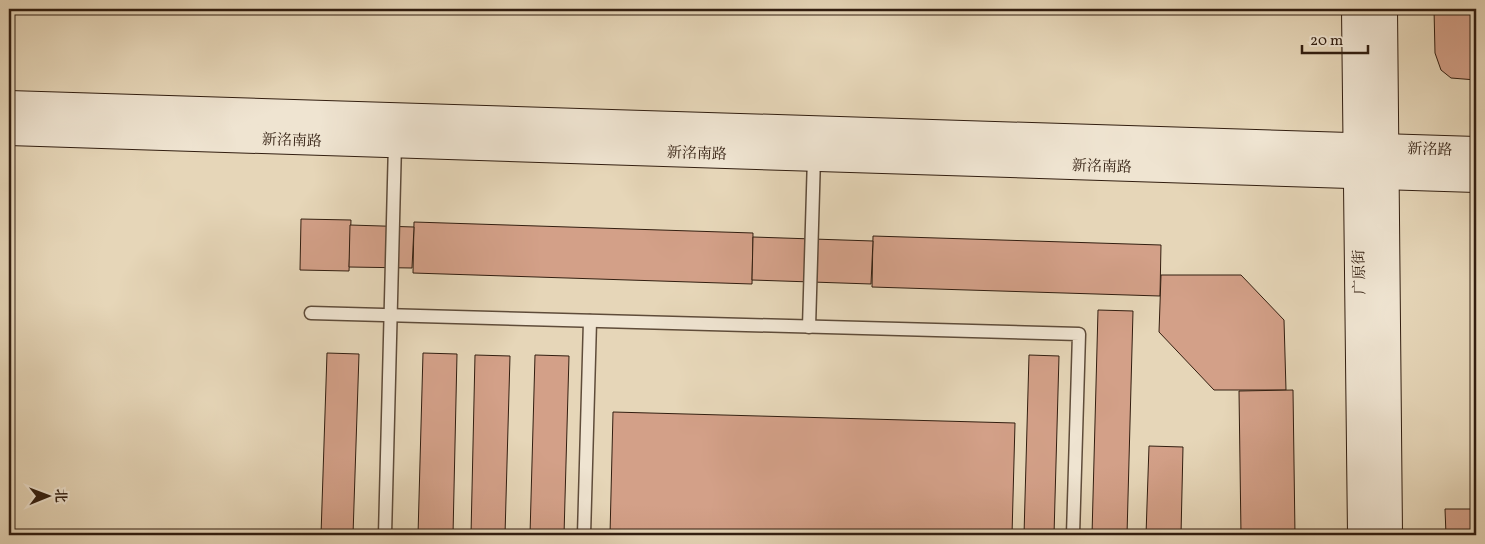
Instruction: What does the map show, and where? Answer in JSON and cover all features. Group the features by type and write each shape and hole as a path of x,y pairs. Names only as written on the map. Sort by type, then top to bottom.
{"main road":[{"name":"广原街","path":"1356,9 1362,535"},
{"name":"广原街","path":"1383,9 1388,535"},
{"name":"新洺南路","path":"9,105 1384,148"},
{"name":"新洺南路","path":"9,132 1385,175"},
{"name":"新洺路","path":"1384,148 1476,151"},
{"name":"新洺路","path":"1385,175 1476,178"}],"lane":[{"path":"386,535 395,143"},
{"path":"809,327 814,157"},
{"path":"311,313 1079,334 1073,535"},
{"path":"584,535 590,321"}],"building":[{"path":"1434,9 1476,9 1476,80 1451,78 1441,70 1435,53"},
{"path":"301,219 351,220 349,271 300,270"},
{"path":"414,222 753,233 752,284 413,273"},
{"path":"350,225 414,227 412,268 349,267"},
{"path":"873,236 1161,245 1160,296 872,287"},
{"path":"753,237 873,241 871,284 752,280"},
{"path":"1161,275 1241,275 1284,320 1286,390 1214,390 1159,332"},
{"path":"1098,310 1133,311 1127,535 1092,535"},
{"path":"327,353 359,354 353,535 321,535"},
{"path":"423,353 457,354 453,535 418,535"},
{"path":"475,355 510,356 505,535 471,535"},
{"path":"535,355 569,356 564,535 530,535"},
{"path":"1029,355 1059,356 1054,535 1024,535"},
{"path":"1293,390 1295,535 1241,535 1239,391"},
{"path":"613,412 1015,423 1012,535 610,535"},
{"path":"1149,446 1183,447 1181,535 1146,535"},
{"path":"1445,509 1476,509 1476,535 1446,535"}]}
